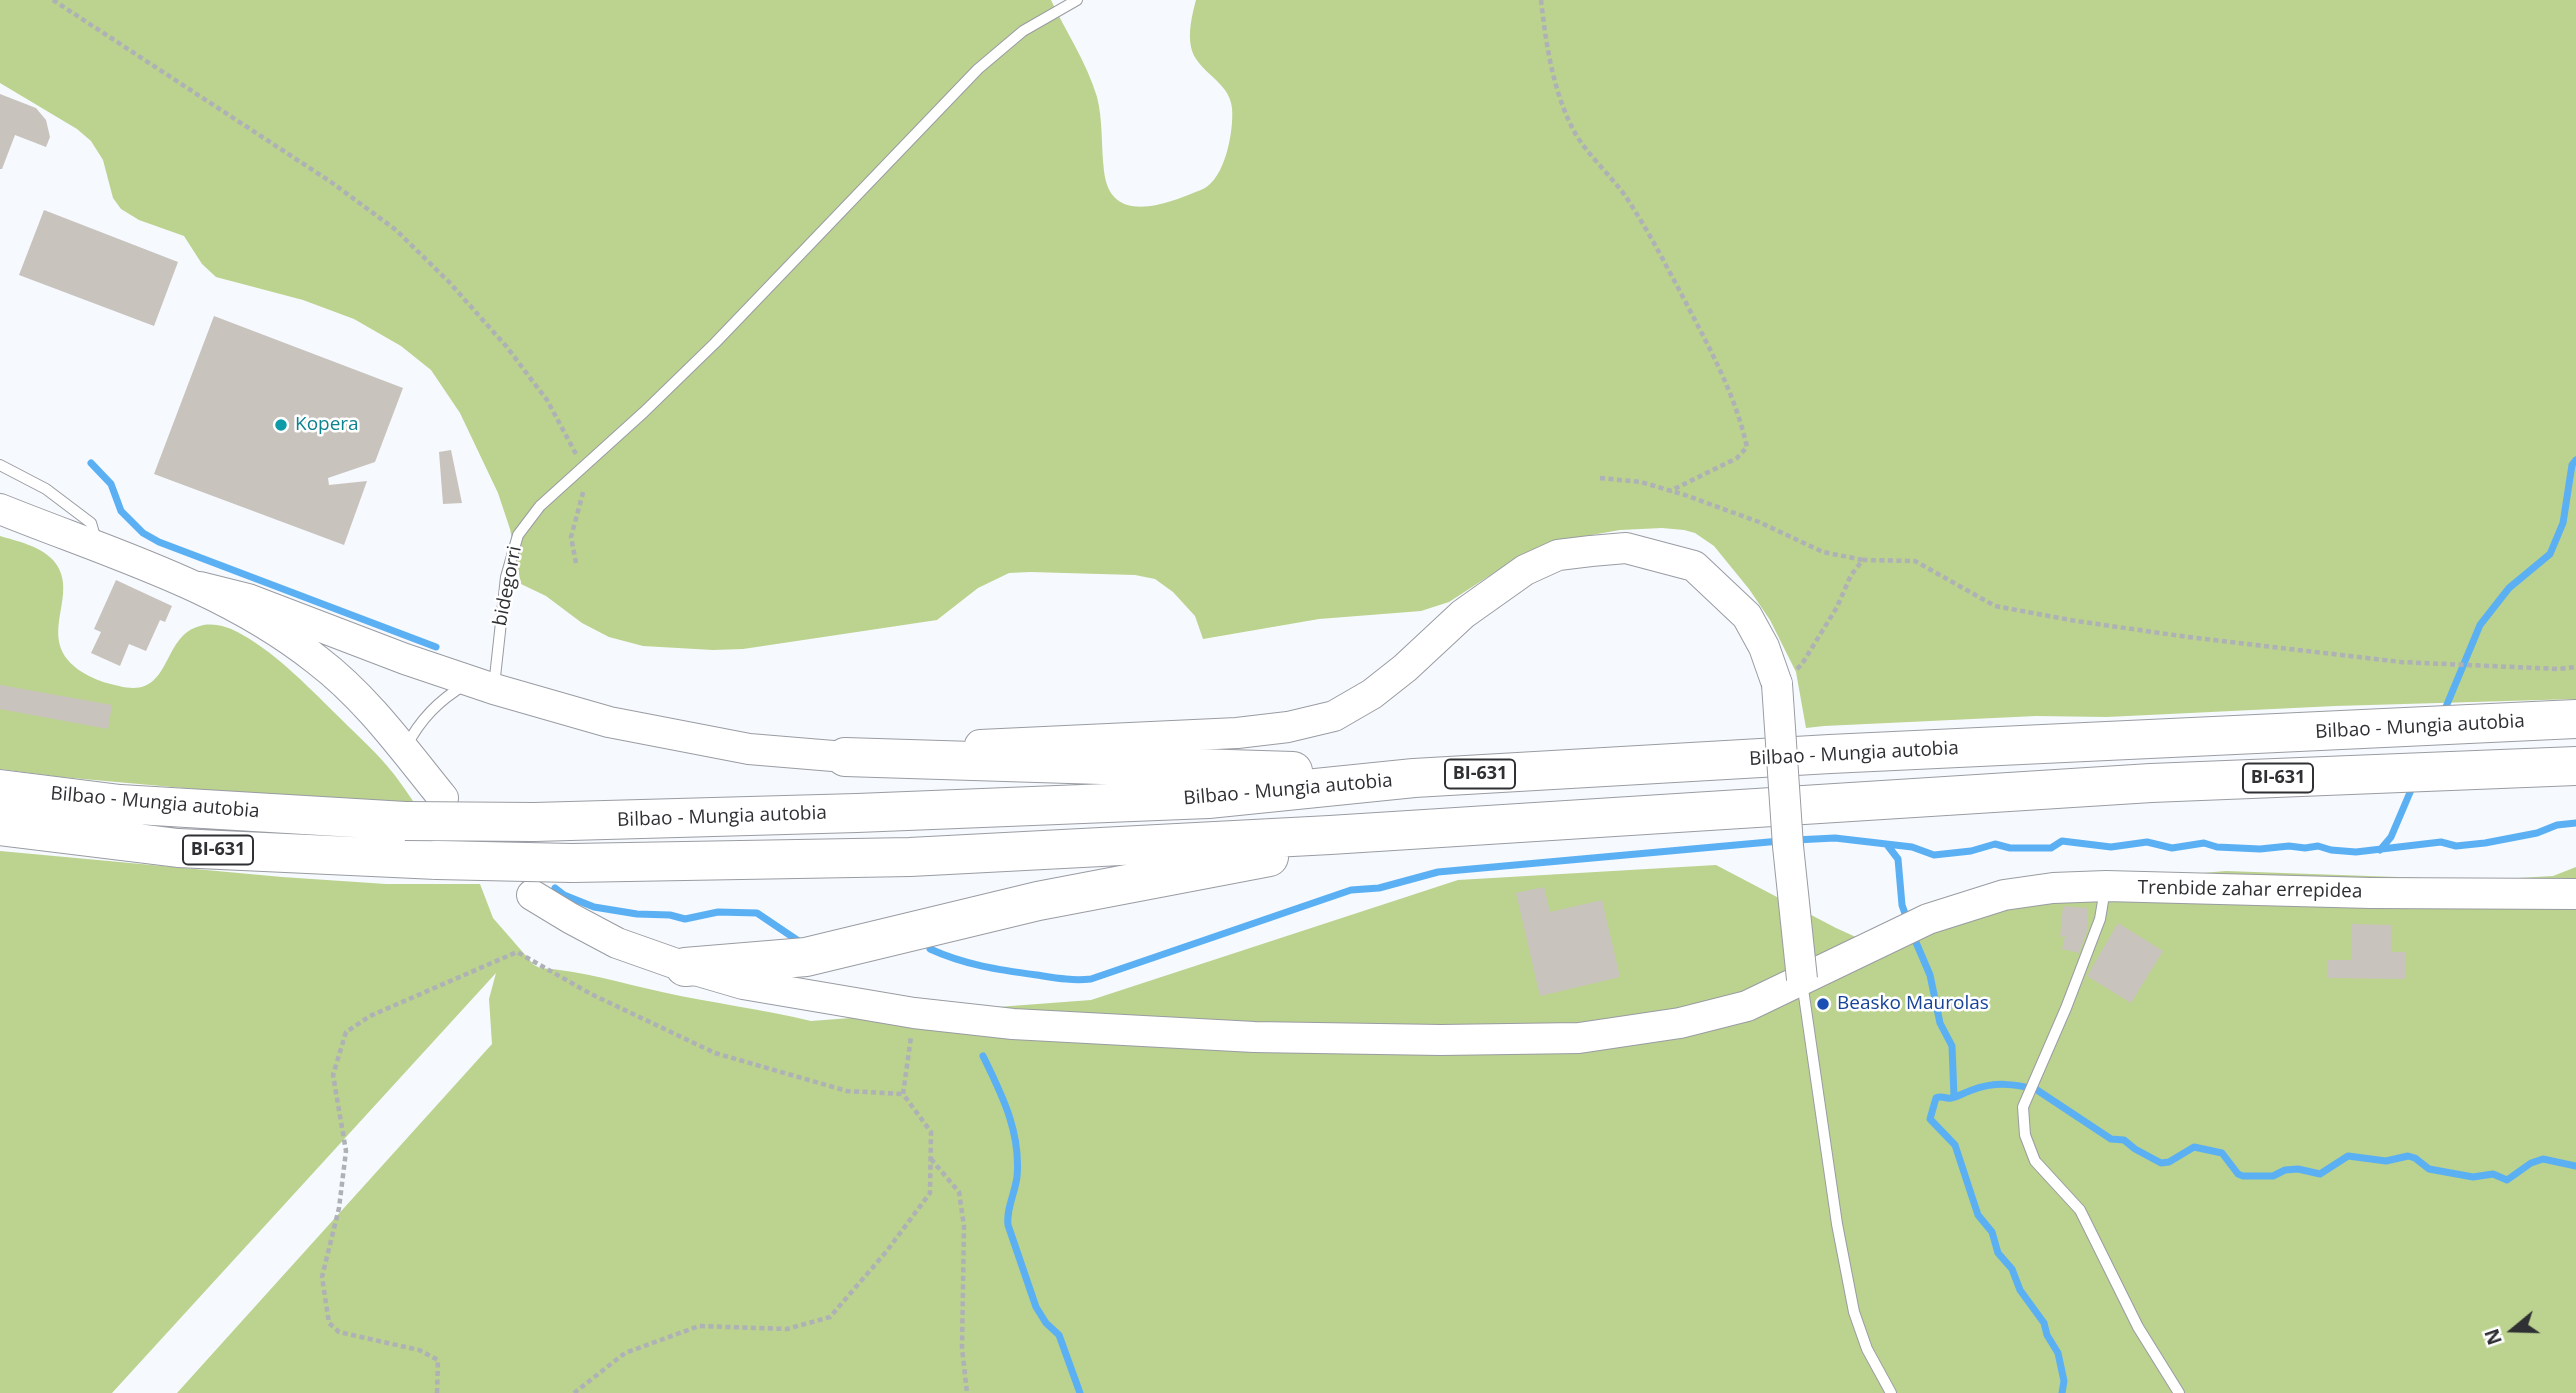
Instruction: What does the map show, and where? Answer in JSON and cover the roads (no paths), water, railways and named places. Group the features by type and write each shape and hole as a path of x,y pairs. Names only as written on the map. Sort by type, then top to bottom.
{"highway":[{"name":"Bilbao - Mungia autobia","path":"0,789 120,804 405,821 534,822 1194,800 1414,778 1830,754 2576,719"},
{"path":"845,757 969,763 1208,767 1414,778"},
{"name":"Bilbao - Mungia autobia","path":"0,827 178,848 437,860 572,863 910,857 1330,835 2151,783 2576,766"},
{"path":"685,967 806,957 1038,901 1286,854 1330,835"}],"street":[{"path":"0,509 200,587 291,641 319,661 362,700 443,798"},
{"path":"200,587 248,598 405,659 609,722 689,739 749,748 845,757 960,746 1237,733 1288,727 1334,716 1372,694 1405,668 1463,614 1525,570 1558,555 1626,548 1694,566 1747,615 1764,646 1777,684 1788,846 1802,979"},
{"name":"Trenbide zahar errepidea","path":"532,895 570,919 617,943 685,967 743,984 914,1013 1013,1024 1254,1037 1579,1038 1680,1023 1747,1006 1928,919 2004,895 2053,888 2106,886 2371,893 2576,894"}],"lane":[{"name":"bidegorri","path":"483,685 518,535 540,506 715,343 978,69 1023,31 1077,0"},
{"path":"0,465 46,489 91,523 99,549"},
{"path":"404,750 429,712 447,695 483,685"},
{"path":"2106,886 2100,919 2022,1107 2025,1135 2035,1161 2080,1210 2138,1327 2179,1393"},
{"path":"1802,979 1835,1211 1854,1312 1867,1349 1891,1393"}],"waterway":[{"path":"2443,714 2480,625 2509,588 2550,554 2563,523 2572,465 2576,460"},
{"path":"91,463 111,484 121,511 143,533 159,542 436,647"},
{"path":"2380,850 2391,837 2414,783"},
{"path":"1795,840 1835,838 1912,847 1934,855 1971,851 1995,844 2010,848 2051,848 2062,841 2111,847 2147,842 2172,848 2204,843 2217,847 2260,849 2318,846 2356,852 2441,842 2456,846 2485,843 2537,833 2557,825 2576,823"},
{"path":"930,949 996,969 1064,979 1091,979 1351,890 1379,888 1438,872 1780,841"},
{"path":"1888,846 1898,859 1902,905 1908,922"},
{"path":"555,888 564,895 594,907 637,914 670,915 685,919 718,912 757,913 800,942"},
{"path":"1912,933 1930,975 1940,1023 1952,1046 1954,1096"},
{"path":"983,1056 1009,1114 1016,1145 1017,1177 1008,1213 1008,1225 1036,1307 1046,1323 1059,1335 1080,1393"},
{"path":"2062,1393 2064,1381 2058,1353 2047,1335 2044,1323 2020,1290 2012,1269 1998,1253 1992,1232 1978,1215 1955,1145 1930,1119 1936,1098 1951,1098 1980,1087 1996,1085 2037,1090 2111,1139 2124,1140 2161,1163 2169,1162 2194,1147 2222,1153 2238,1174 2243,1176 2273,1176 2285,1170 2298,1169 2320,1174 2348,1156 2386,1161 2408,1156 2429,1169 2473,1177 2493,1174 2507,1180 2531,1163 2543,1159 2576,1166"}],"place":[{"name":"Kopera","path":"281,425"},
{"name":"Beasko Maurolas","path":"1823,1004"}]}
